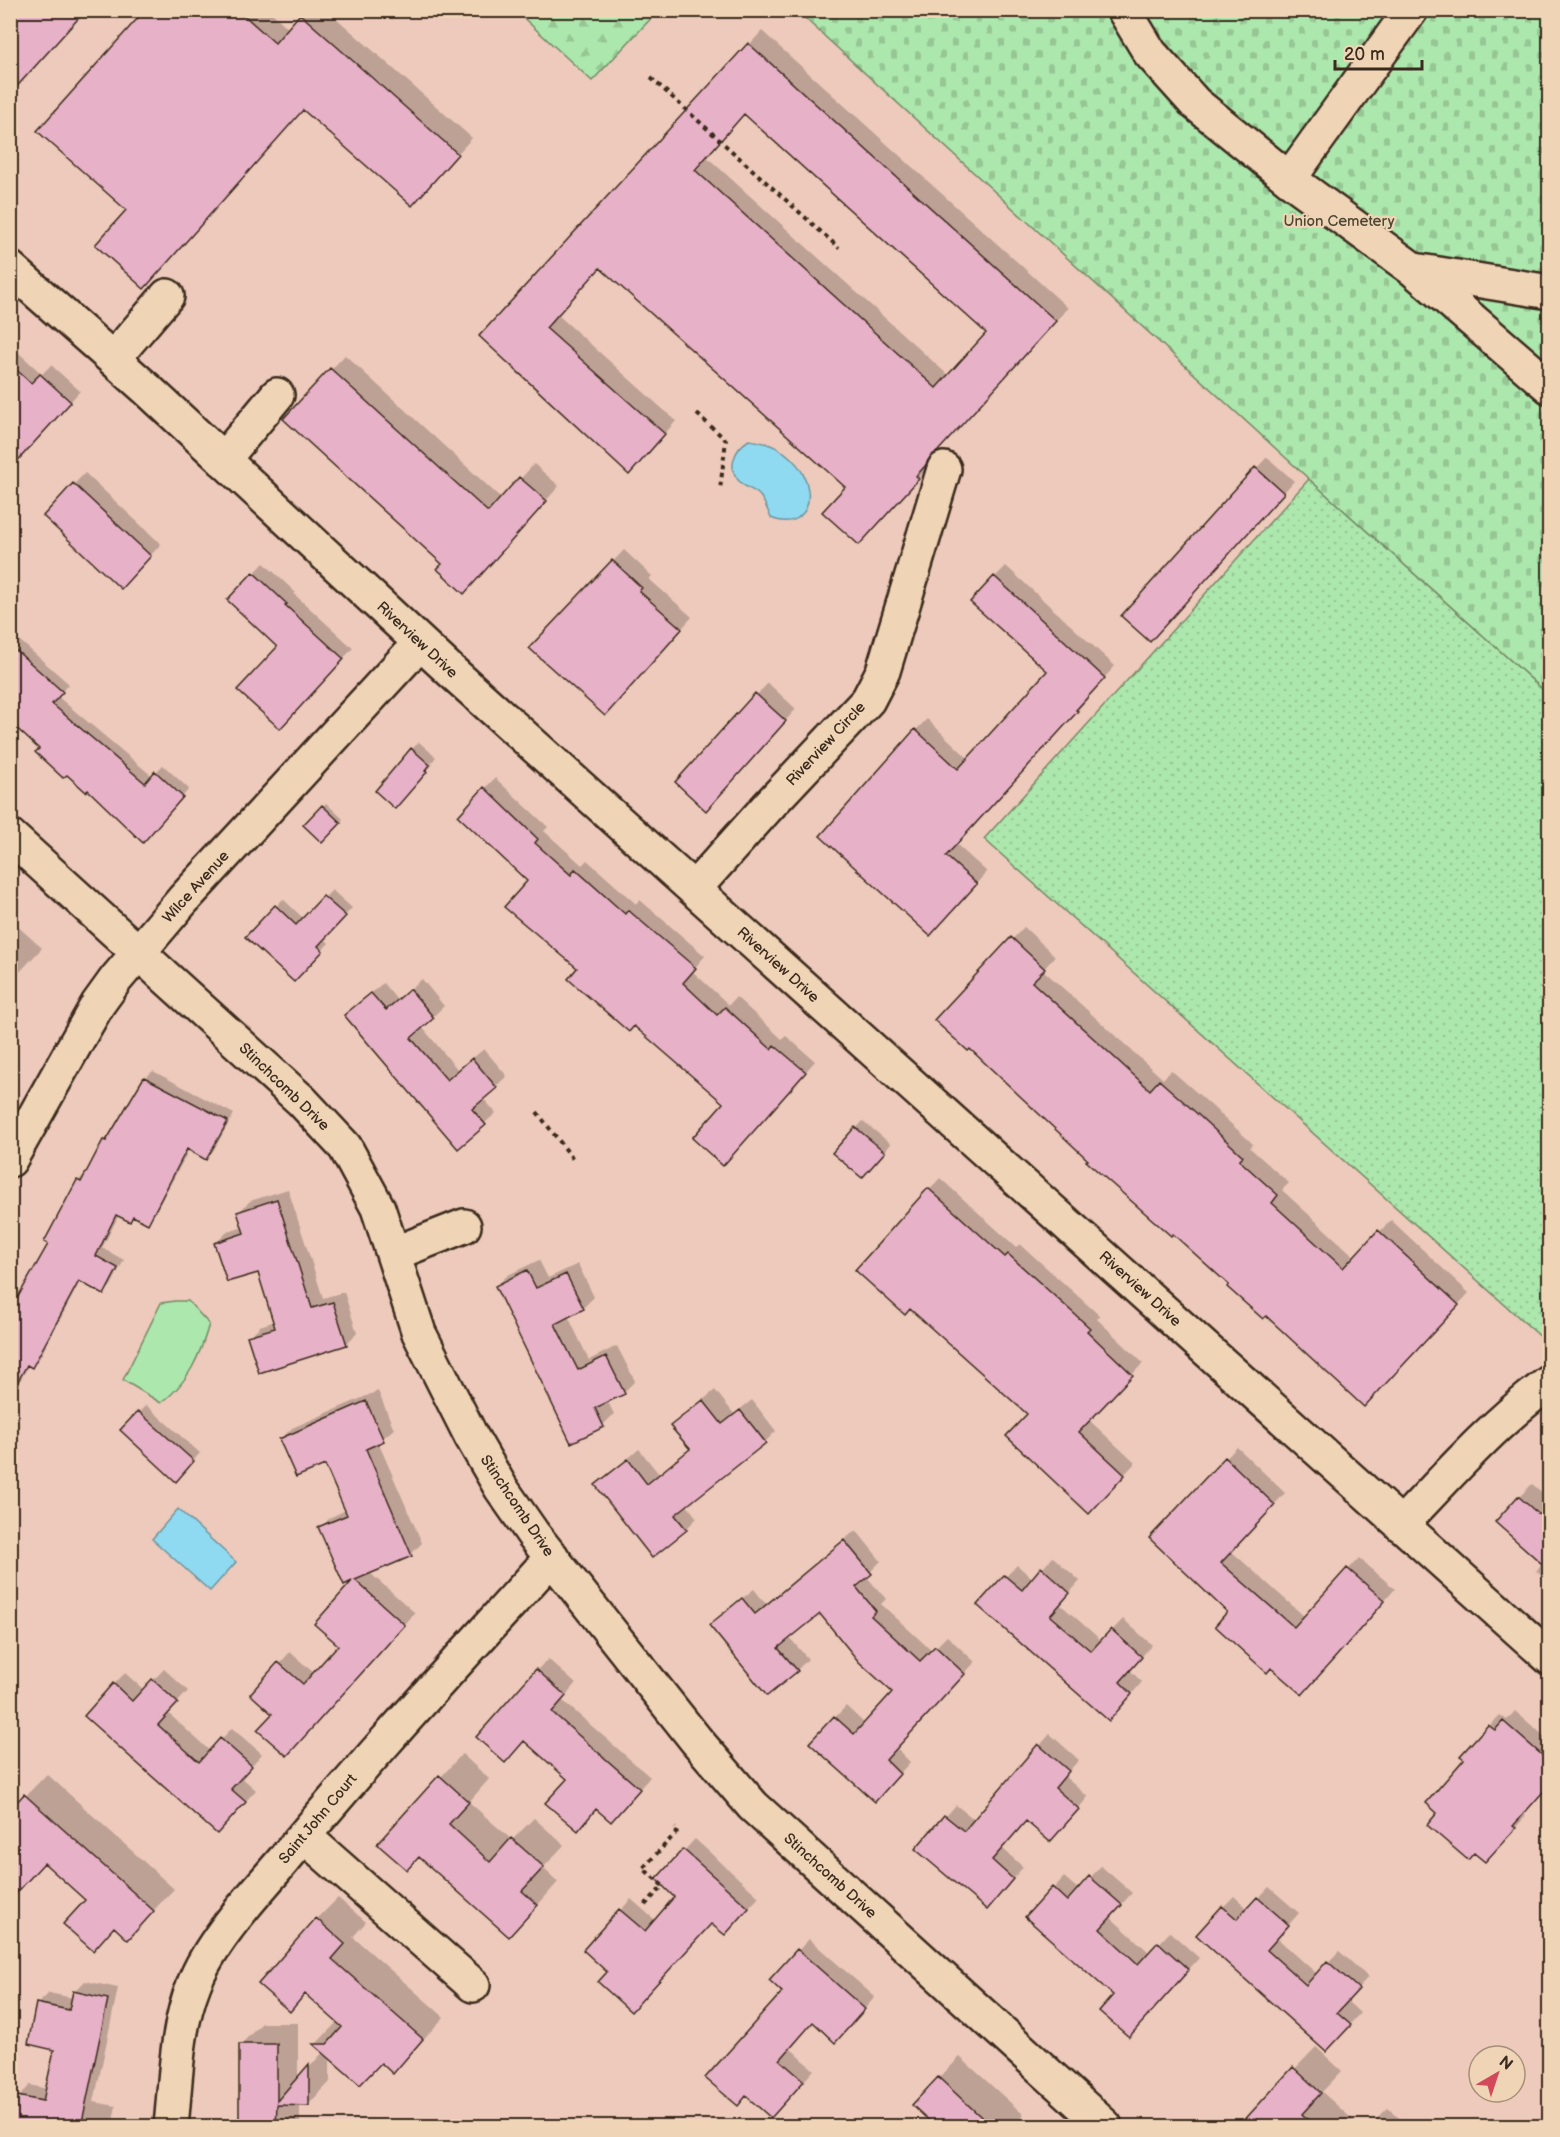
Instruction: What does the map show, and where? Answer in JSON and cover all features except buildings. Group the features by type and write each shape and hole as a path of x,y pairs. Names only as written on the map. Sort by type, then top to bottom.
{"street":[{"path":"1124,10 1150,53 1195,103 1289,179 1414,270 1543,373"},
{"path":"1289,179 1411,10"},
{"name":"Riverview Drive","path":"10,268 113,359 420,643 1550,1658"},
{"path":"1414,270 1550,292"},
{"path":"113,359 167,296"},
{"path":"223,460 277,395"},
{"name":"Riverview Circle","path":"694,889 868,700 883,672 944,469"},
{"name":"Wilce Avenue","path":"10,1160 98,1004 138,952 183,900 420,643"},
{"name":"Stinchcomb Drive","path":"10,836 302,1101 345,1147 378,1208 419,1332 471,1436 501,1488 552,1557 696,1740 753,1806 934,1990 1105,2127"},
{"path":"393,1254 464,1226"},
{"path":"1401,1525 1525,1400 1550,1382"},
{"name":"Saint John Court","path":"171,2127 182,2021 194,1982 214,1948 239,1913 365,1764 552,1557"},
{"path":"303,1836 473,1985"}],"path":[{"path":"651,78 839,248"},
{"path":"697,414 726,440 720,490"},
{"path":"537,1112 573,1159"},
{"path":"645,1905 663,1886 643,1868 678,1831 675,1828"}],"green space":[{"path":"516,11 658,11 592,81"},
{"name":"Union Cemetery","path":"797,11 1549,11 1549,695 1309,479"},
{"path":"1309,479 1549,695 1549,1337 1542,1338 984,839"},
{"path":"188,1301 209,1324 202,1347 186,1378 161,1403 123,1380 161,1303"}],"water":[{"path":"749,440 774,447 792,459 803,474 808,490 807,505 800,516 788,521 771,518 758,494 736,478 733,466 736,454"},
{"path":"178,1509 236,1562 210,1591 152,1539"}]}
